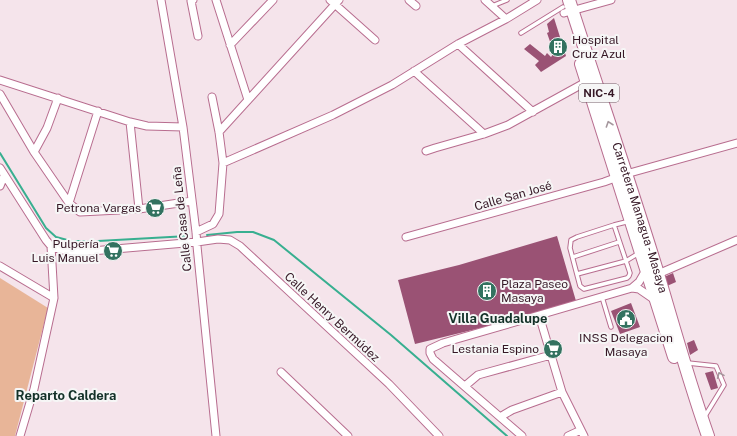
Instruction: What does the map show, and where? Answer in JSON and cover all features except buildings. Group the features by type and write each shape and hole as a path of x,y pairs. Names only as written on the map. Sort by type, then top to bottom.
{"highway":[{"name":"Carretera Managua - Masaya","path":"566,6 586,82 622,176"},
{"name":"Carretera Managua - Masaya","path":"566,6 635,220 658,274 708,436"},
{"name":"Carretera Managua - Masaya","path":"635,220 640,253 699,436"}],"street":[{"name":"Calle Casa de Leña","path":"161,0 183,127 196,232 216,436"},
{"path":"193,0 198,36"},
{"path":"216,0 248,100"},
{"path":"230,45 273,0"},
{"path":"409,0 416,6"},
{"path":"485,0 506,19"},
{"path":"223,163 333,115 392,85 458,44 506,19 537,0"},
{"path":"566,6 611,0"},
{"path":"219,132 335,2 375,40"},
{"path":"458,44 533,112"},
{"path":"414,71 484,134"},
{"path":"0,80 130,122 147,126 183,127"},
{"path":"426,151 508,126 586,82"},
{"path":"0,94 34,152 68,204 80,212 139,209 192,201"},
{"path":"196,232 213,224 219,214 223,163 212,97"},
{"path":"34,152 47,128 58,98"},
{"path":"68,204 98,112"},
{"path":"130,122 139,209"},
{"name":"Calle San José","path":"406,237 737,143"},
{"path":"0,168 51,246 54,298 34,389 20,436"},
{"path":"0,186 4,176"},
{"name":"Calle Henry Bermúdez","path":"51,246 62,250 80,252 218,239 230,240 240,246 389,384 439,436"},
{"path":"658,274 737,240"},
{"path":"0,266 54,298"},
{"path":"522,436 433,359 430,349 443,343 632,288 639,282 646,270"},
{"path":"632,288 639,290 655,300"},
{"path":"539,315 562,392 583,433 568,436"},
{"path":"466,386 478,375 551,355"},
{"path":"281,372 348,436"},
{"path":"500,417 512,410 562,392"}],"lane":[{"path":"490,3 507,0"},
{"path":"521,33 566,6"},
{"path":"614,225 630,273 629,276 627,278 584,288 580,286 570,244 571,240 614,225 635,220"},
{"path":"573,256 619,242"},
{"path":"577,274 626,261 640,253"},
{"path":"602,297 611,327"},
{"path":"684,362 716,366 724,385 702,420"}],"shaded area":[{"path":"0,278 48,308 15,436 0,436"}],"waterway":[{"path":"0,153 46,228 56,237 71,241 98,241 188,236"},
{"path":"207,235 253,232 274,240 391,335 507,436"}],"place":[{"name":"Hospital Cruz Azul","path":"558,47"},
{"name":"Petrona Vargas","path":"155,208"},
{"name":"Pulpería Luis Manuel","path":"113,251"},
{"name":"Plaza Paseo Masaya","path":"487,291"},
{"name":"INSS Delegacion Masaya","path":"626,319"},
{"name":"Lestania Espino","path":"553,349"}],"district":[{"name":"Villa Guadalupe","path":"498,318"},
{"name":"Reparto Caldera","path":"66,395"}]}
